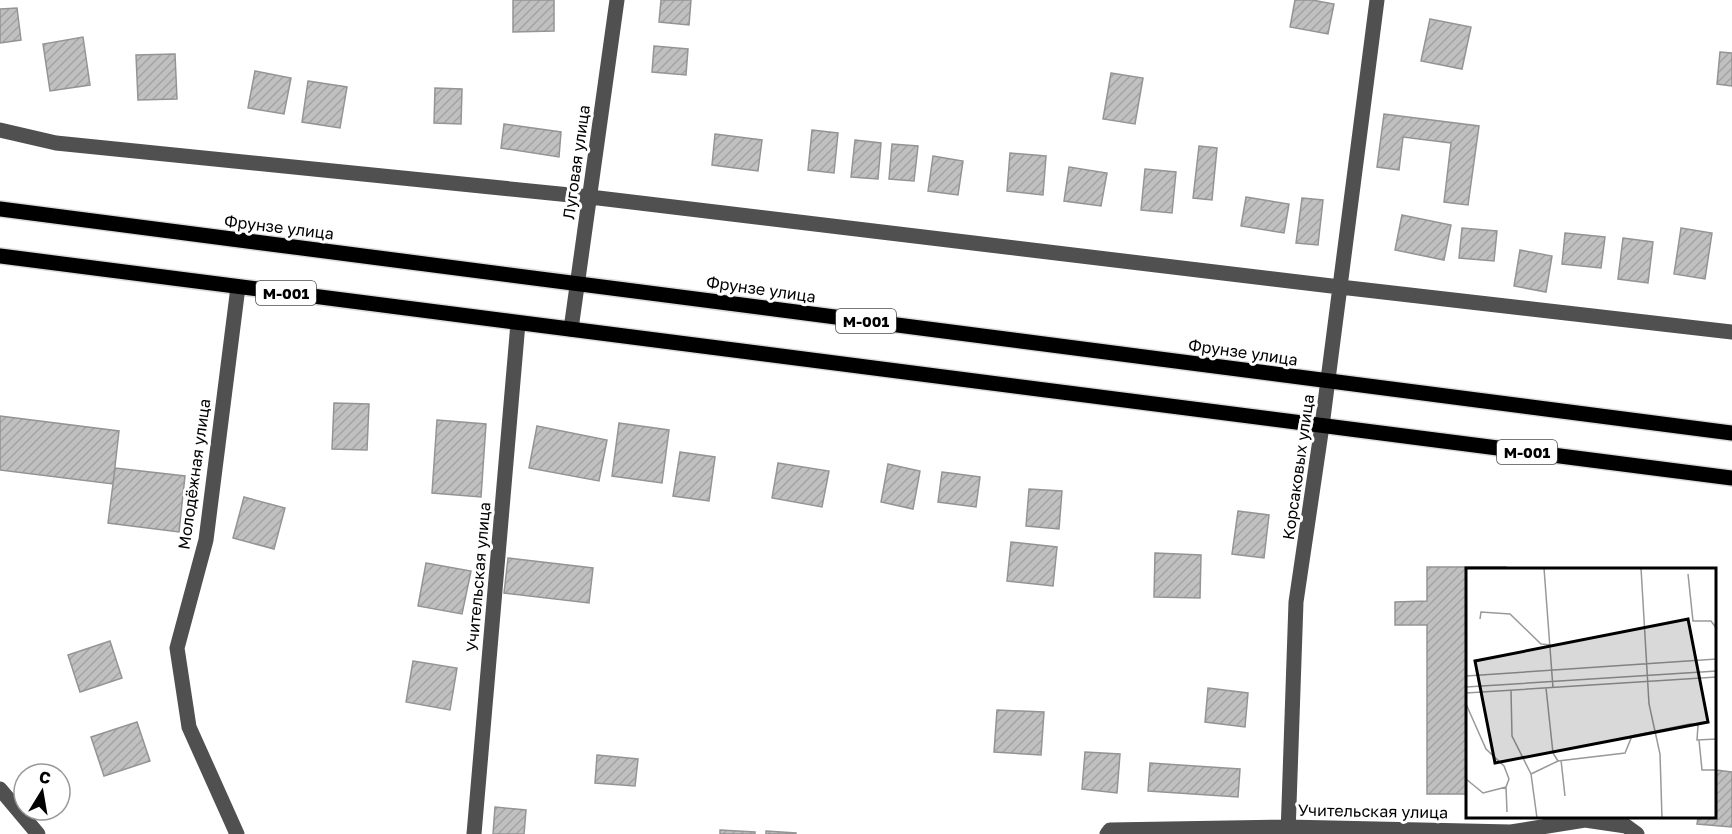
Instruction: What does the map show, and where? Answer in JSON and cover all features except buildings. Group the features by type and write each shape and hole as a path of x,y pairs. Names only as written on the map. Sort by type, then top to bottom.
{"main road":[{"name":"Фрунзе улица","path":"0,209 1732,433"},
{"name":"M-001","path":"0,256 1732,478"}],"street":[{"name":"Луговая улица","path":"571,329 617,0"},
{"name":"Корсаковых улица","path":"1288,831 1296,603 1322,426 1377,0"},
{"path":"0,130 56,143 590,197 1732,332"},
{"name":"Молодёжная улица","path":"237,834 189,727 177,648 206,540 238,287"},
{"name":"Учительская улица","path":"474,834 518,322"},
{"path":"0,789 38,834"},
{"name":"Учительская улица","path":"1107,834 1110,830 1511,832 1585,820 1626,826 1637,834"}]}
